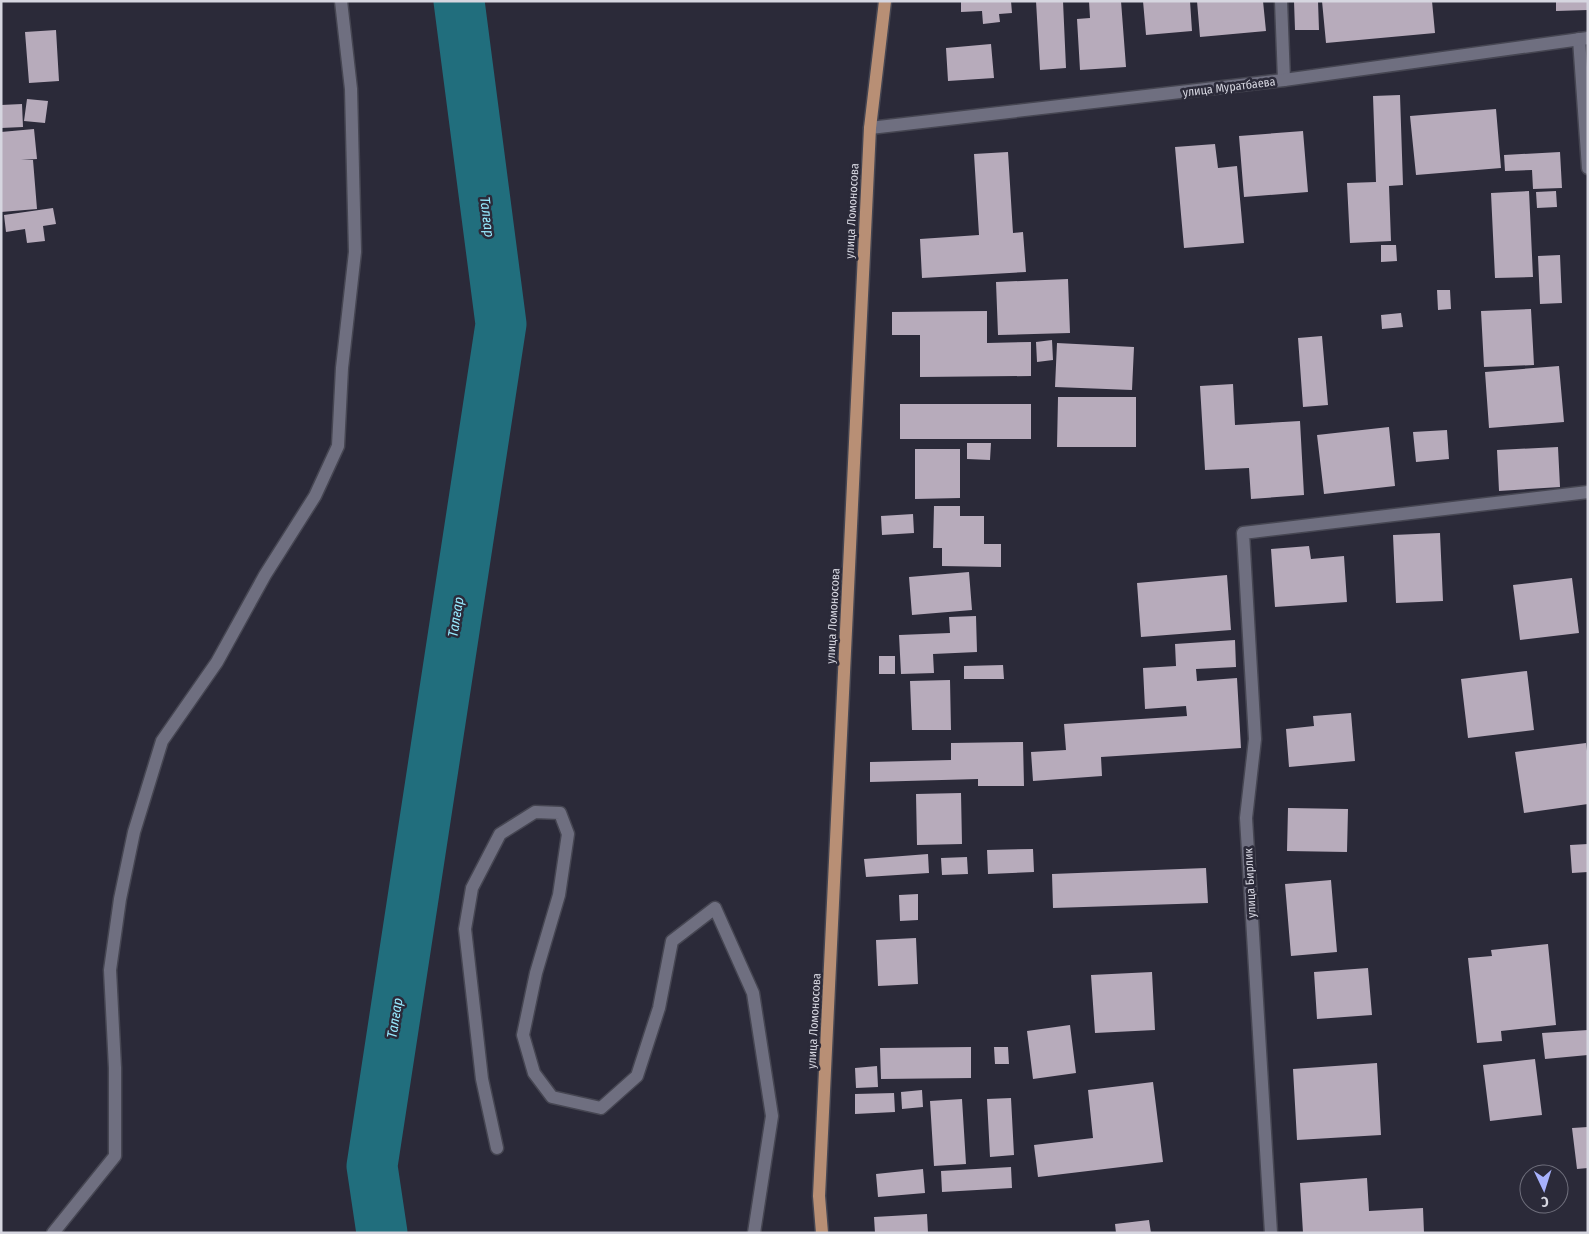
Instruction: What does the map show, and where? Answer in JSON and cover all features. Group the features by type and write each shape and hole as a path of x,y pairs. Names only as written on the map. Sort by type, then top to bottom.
{"main road":[{"name":"улица Ломоносова","path":"822,1233 819,1196 870,128 885,1"}],"street":[{"path":"53,1233 115,1156 115,1068 110,970 120,899 134,832 162,741 217,662 265,575 315,496 338,446 342,368 355,252 351,89 340,1"},
{"path":"1281,1 1284,80"},
{"path":"1583,39 1588,168"},
{"name":"улица Муратбаева","path":"870,128 1284,80 1583,39"},
{"name":"улица Бирлик","path":"1271,1233 1246,818 1255,739 1243,533 1588,492"},
{"path":"497,1148 482,1079 465,929 472,888 500,834 535,812 560,813 568,834 559,895 536,973 523,1035 534,1073 552,1097 601,1108 637,1076 659,1008 672,941 715,908 753,993 772,1116 754,1233"}],"building":[{"path":"961,1 1011,1 1012,13 999,14 1000,22 983,24 982,11 961,12"},
{"path":"1036,1 1063,1 1066,68 1040,70"},
{"path":"1089,1 1121,1 1126,67 1080,70 1077,19 1090,18"},
{"path":"1143,1 1190,1 1192,31 1146,35"},
{"path":"1197,1 1263,1 1266,31 1200,37"},
{"path":"1294,1 1318,1 1319,30 1295,30"},
{"path":"1322,1 1432,1 1435,33 1326,43"},
{"path":"1556,1 1588,1 1588,10 1556,11"},
{"path":"56,30 59,81 29,83 25,32"},
{"path":"991,44 994,78 948,81 946,48"},
{"path":"1400,95 1403,185 1389,186 1391,241 1350,243 1347,183 1376,182 1373,96"},
{"path":"27,99 48,101 45,123 24,121"},
{"path":"22,104 23,127 1,128 1,105"},
{"path":"1496,109 1501,168 1416,175 1410,116"},
{"path":"34,129 37,159 21,160 33,160 37,209 1,212 1,132"},
{"path":"1303,131 1308,192 1244,197 1239,136"},
{"path":"1215,144 1218,168 1237,166 1244,243 1184,248 1175,147"},
{"path":"1008,152 1013,233 1023,232 1026,272 922,278 920,239 979,235 974,154"},
{"path":"1560,152 1562,188 1533,189 1532,170 1505,171 1504,155"},
{"path":"1529,191 1533,277 1495,278 1491,193"},
{"path":"1556,191 1557,207 1537,208 1536,192"},
{"path":"53,208 56,224 43,226 45,241 27,243 25,229 6,232 4,215"},
{"path":"1381,245 1396,245 1397,261 1381,262"},
{"path":"1560,255 1562,303 1540,304 1538,256"},
{"path":"1068,279 1070,333 998,335 996,282"},
{"path":"1437,290 1450,290 1451,309 1438,310"},
{"path":"1531,309 1534,365 1484,367 1481,311"},
{"path":"987,311 987,343 1031,342 1031,376 920,377 920,335 892,335 892,312"},
{"path":"1401,313 1403,327 1382,329 1381,315"},
{"path":"1322,336 1328,405 1303,407 1298,338"},
{"path":"1052,340 1053,360 1037,362 1036,342"},
{"path":"1057,343 1134,347 1132,390 1055,387"},
{"path":"1559,366 1564,422 1489,428 1485,372"},
{"path":"1233,384 1235,425 1300,421 1304,495 1251,499 1249,468 1205,470 1200,386"},
{"path":"1058,397 1136,397 1136,447 1057,447"},
{"path":"900,404 1031,404 1031,439 900,439"},
{"path":"1389,427 1395,486 1324,494 1317,435"},
{"path":"1447,430 1449,459 1416,462 1413,432"},
{"path":"967,443 991,443 990,460 967,459"},
{"path":"1558,447 1560,487 1499,491 1497,450"},
{"path":"915,449 960,449 960,498 915,499"},
{"path":"934,506 960,506 960,516 984,516 984,544 1001,544 1001,567 942,566 942,548 933,548"},
{"path":"913,514 914,533 882,535 881,516"},
{"path":"1440,533 1443,601 1396,603 1393,535"},
{"path":"1309,546 1311,559 1344,556 1347,602 1275,607 1271,549"},
{"path":"969,572 972,610 912,615 909,577"},
{"path":"1227,575 1231,630 1141,637 1137,583"},
{"path":"1572,578 1579,633 1520,640 1513,585"},
{"path":"976,616 977,652 933,654 934,673 901,674 899,635 950,633 949,617"},
{"path":"1235,640 1236,667 1196,669 1197,681 1237,678 1241,748 1101,757 1102,776 1033,781 1031,752 1066,750 1064,724 1187,716 1186,706 1145,709 1143,668 1176,666 1175,644"},
{"path":"879,656 895,656 895,674 879,674"},
{"path":"1003,665 1004,679 964,679 964,666"},
{"path":"1527,671 1534,730 1468,738 1461,679"},
{"path":"950,680 951,730 912,730 910,681"},
{"path":"1351,713 1355,761 1289,767 1286,729 1314,726 1313,716"},
{"path":"1023,742 1024,786 978,786 978,779 870,782 870,762 951,760 951,743"},
{"path":"1586,743 1588,804 1524,813 1515,752"},
{"path":"961,793 962,844 917,845 916,794"},
{"path":"1288,808 1348,809 1347,852 1287,851"},
{"path":"1588,844 1588,872 1572,873 1570,845"},
{"path":"1033,849 1034,872 988,874 987,850"},
{"path":"928,854 929,873 866,877 864,859"},
{"path":"967,857 968,874 942,875 941,858"},
{"path":"1206,868 1208,903 1053,908 1052,874"},
{"path":"1331,880 1337,952 1291,956 1285,884"},
{"path":"918,894 918,920 900,921 899,895"},
{"path":"916,938 918,984 878,986 876,940"},
{"path":"1548,944 1556,1025 1501,1031 1502,1041 1477,1043 1468,958 1492,956 1491,950"},
{"path":"1368,968 1372,1015 1317,1019 1314,972"},
{"path":"1152,972 1155,1030 1095,1033 1091,975"},
{"path":"1070,1025 1076,1073 1033,1079 1027,1031"},
{"path":"1588,1030 1588,1055 1545,1059 1542,1033"},
{"path":"971,1047 971,1078 881,1079 880,1048"},
{"path":"994,1047 1008,1047 1009,1064 995,1064"},
{"path":"1535,1059 1542,1115 1490,1121 1483,1065"},
{"path":"1377,1063 1381,1135 1297,1140 1293,1069"},
{"path":"877,1066 878,1087 856,1088 855,1068"},
{"path":"1153,1082 1163,1162 1038,1177 1034,1145 1093,1138 1088,1090"},
{"path":"922,1090 923,1107 902,1109 901,1092"},
{"path":"894,1093 895,1112 855,1114 855,1094"},
{"path":"1011,1098 1014,1155 990,1157 987,1099"},
{"path":"962,1099 966,1164 934,1166 930,1101"},
{"path":"1588,1127 1588,1168 1577,1169 1572,1128"},
{"path":"1011,1167 1012,1188 942,1192 941,1171"},
{"path":"923,1169 925,1193 878,1197 876,1174"},
{"path":"1367,1178 1369,1211 1423,1208 1424,1233 1303,1233 1300,1183"},
{"path":"927,1214 928,1233 875,1233 874,1217"},
{"path":"1149,1220 1151,1233 1116,1233 1115,1224"}],"waterway":[{"name":"Талғар","path":"382,1233 372,1166 501,324 459,1"}]}
